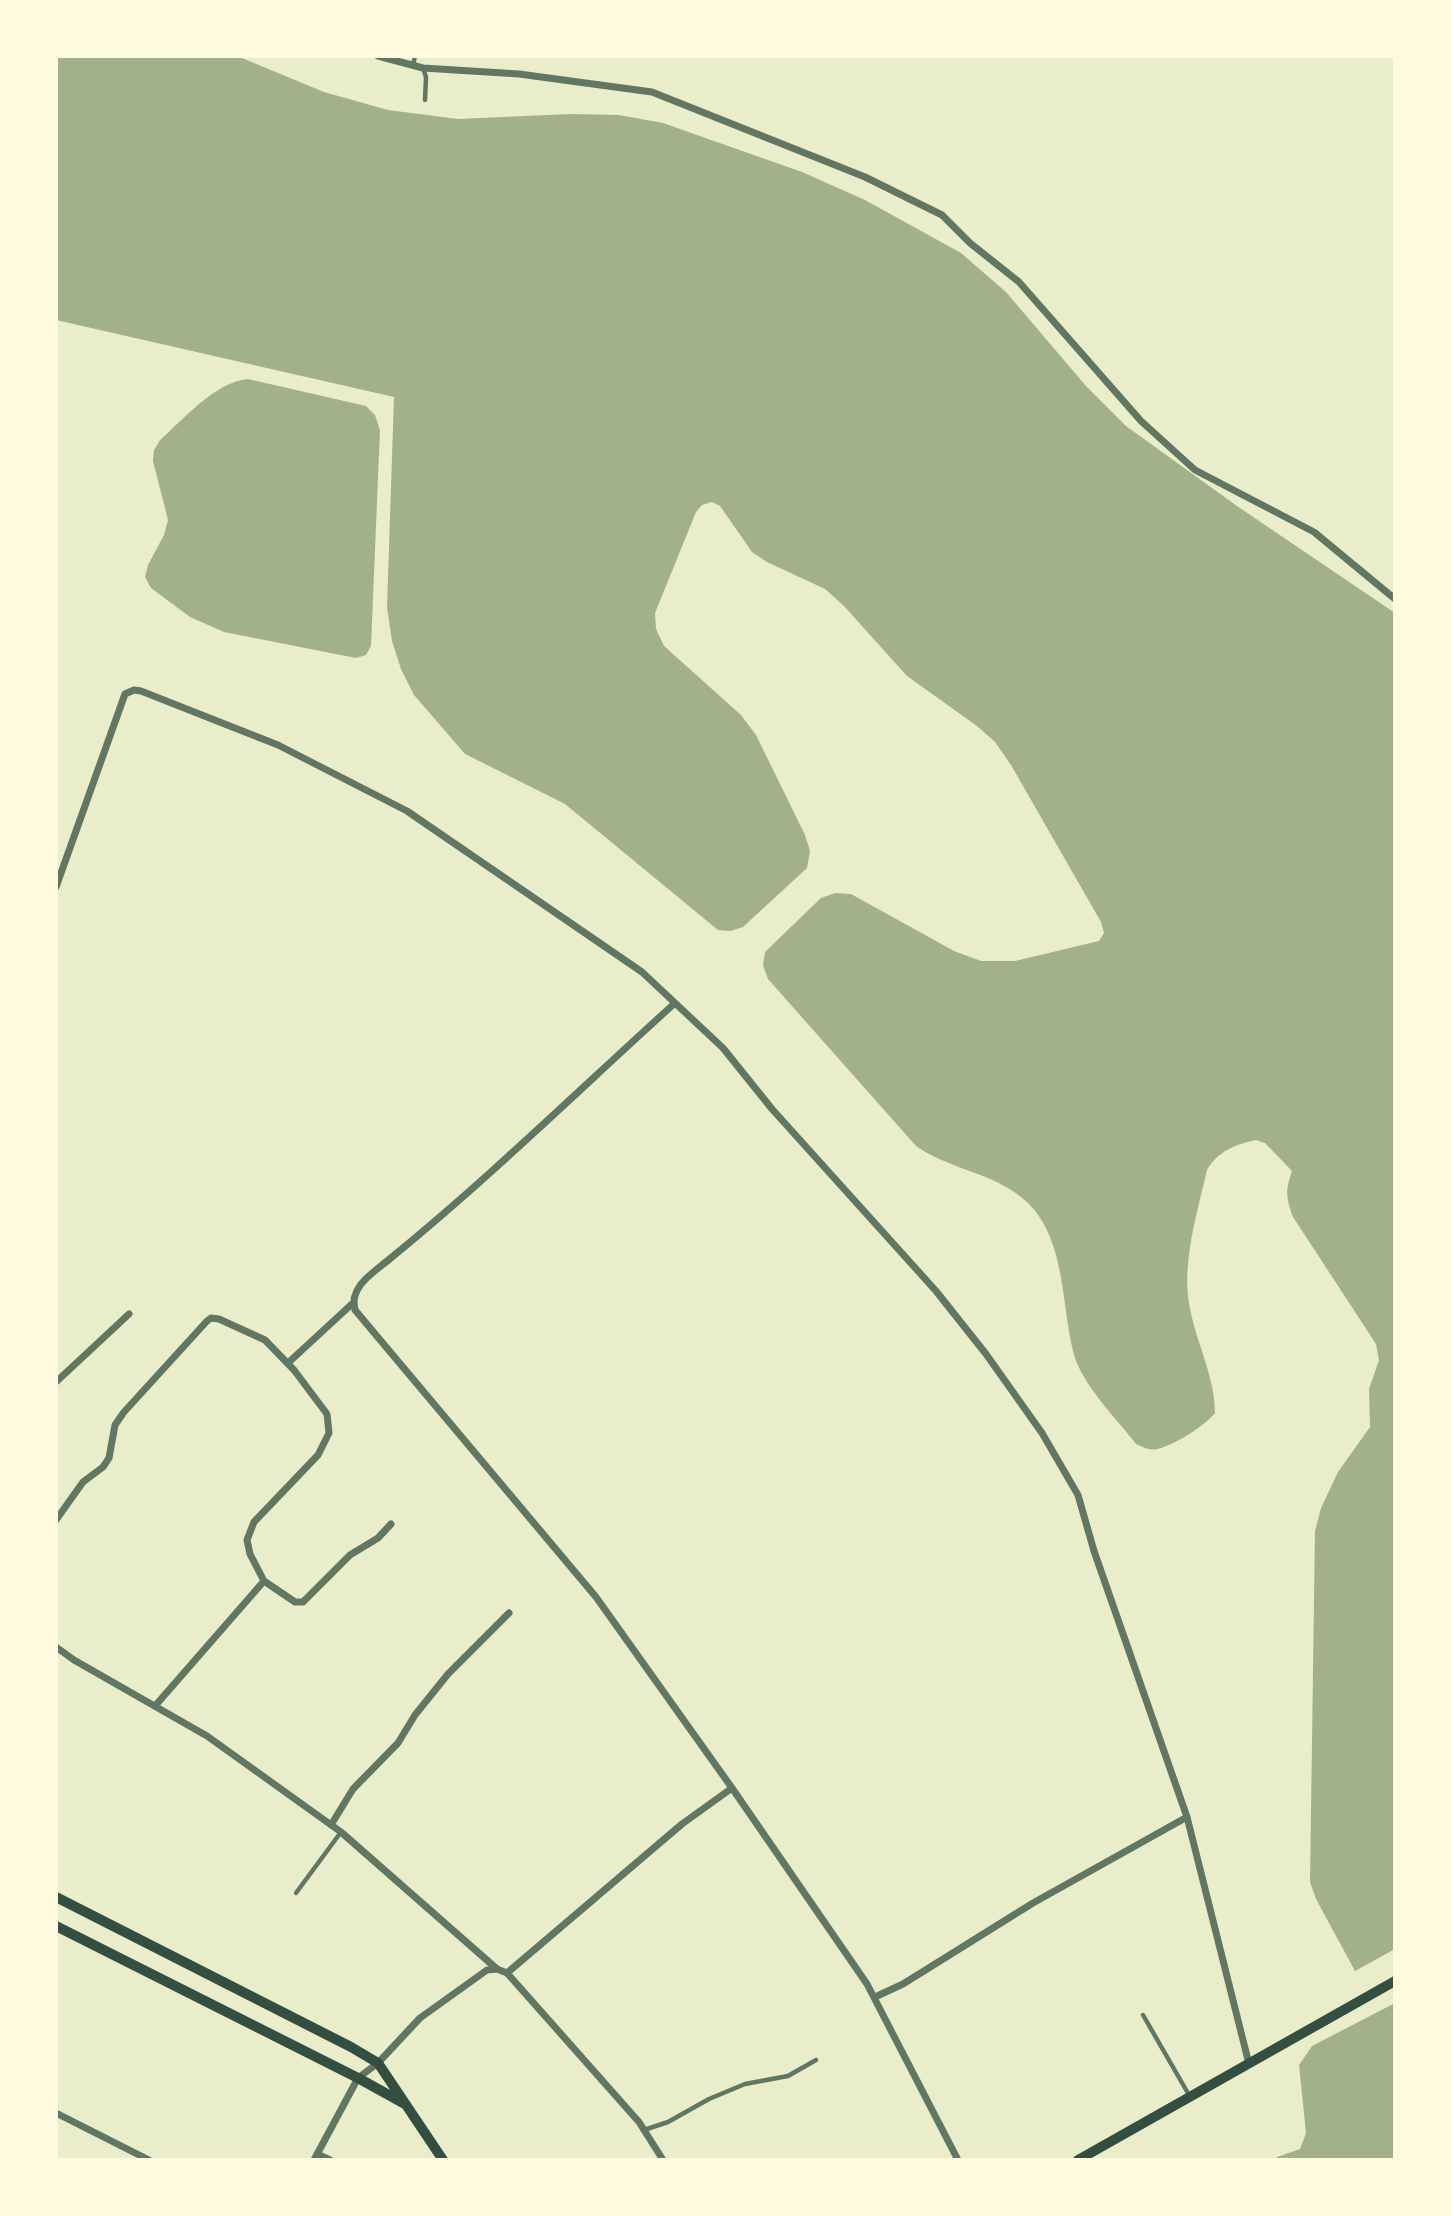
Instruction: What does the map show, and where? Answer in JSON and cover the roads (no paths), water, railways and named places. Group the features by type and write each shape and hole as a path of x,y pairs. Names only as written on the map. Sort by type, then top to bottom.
{"main road":[{"path":"56,1897 378,2063 443,2160"},
{"path":"56,1926 358,2078 408,2106"},
{"path":"1078,2160 1395,1981"}],"street":[{"path":"378,56 423,68 519,74 652,92 865,177 942,215 970,243 1019,282 1141,421 1195,470 1314,532 1395,599"},
{"path":"56,887 125,694 134,690 141,691 278,746 407,811 642,972 723,1048 772,1109 936,1290 1042,1433 1078,1495 1094,1551 1187,1817 1249,2064"},
{"path":"675,1003 428,1228 362,1283 353,1295 353,1303 355,1310 596,1597 875,1997 958,2160"},
{"path":"288,1363 353,1303"},
{"path":"56,1382 130,1314"},
{"path":"56,1520 83,1482 103,1467 109,1458 115,1425 124,1412 209,1320 219,1319 265,1340 288,1363 327,1413 329,1433 318,1455 254,1522 247,1540 250,1554 264,1581 296,1602 303,1602 350,1555 378,1538 391,1524"},
{"path":"155,1706 264,1581"},
{"path":"331,1825 353,1789 398,1743 415,1715 440,1685 509,1614"},
{"path":"56,1647 206,1736 341,1832 498,1969 508,1973 644,2130 663,2160"},
{"path":"508,1973 682,1824 729,1791"},
{"path":"875,1997 903,1984 1033,1903 1187,1817"},
{"path":"330,2160 315,2157 358,2078 378,2063 420,2018 487,1970 498,1969"},
{"path":"56,2113 149,2160"}],"lane":[{"path":"413,65 415,56"},
{"path":"423,68 426,77 425,100"},
{"path":"296,1893 341,1832"},
{"path":"1143,2015 1191,2098"},
{"path":"644,2130 668,2122 709,2099 745,2084 788,2077 816,2060"}]}
